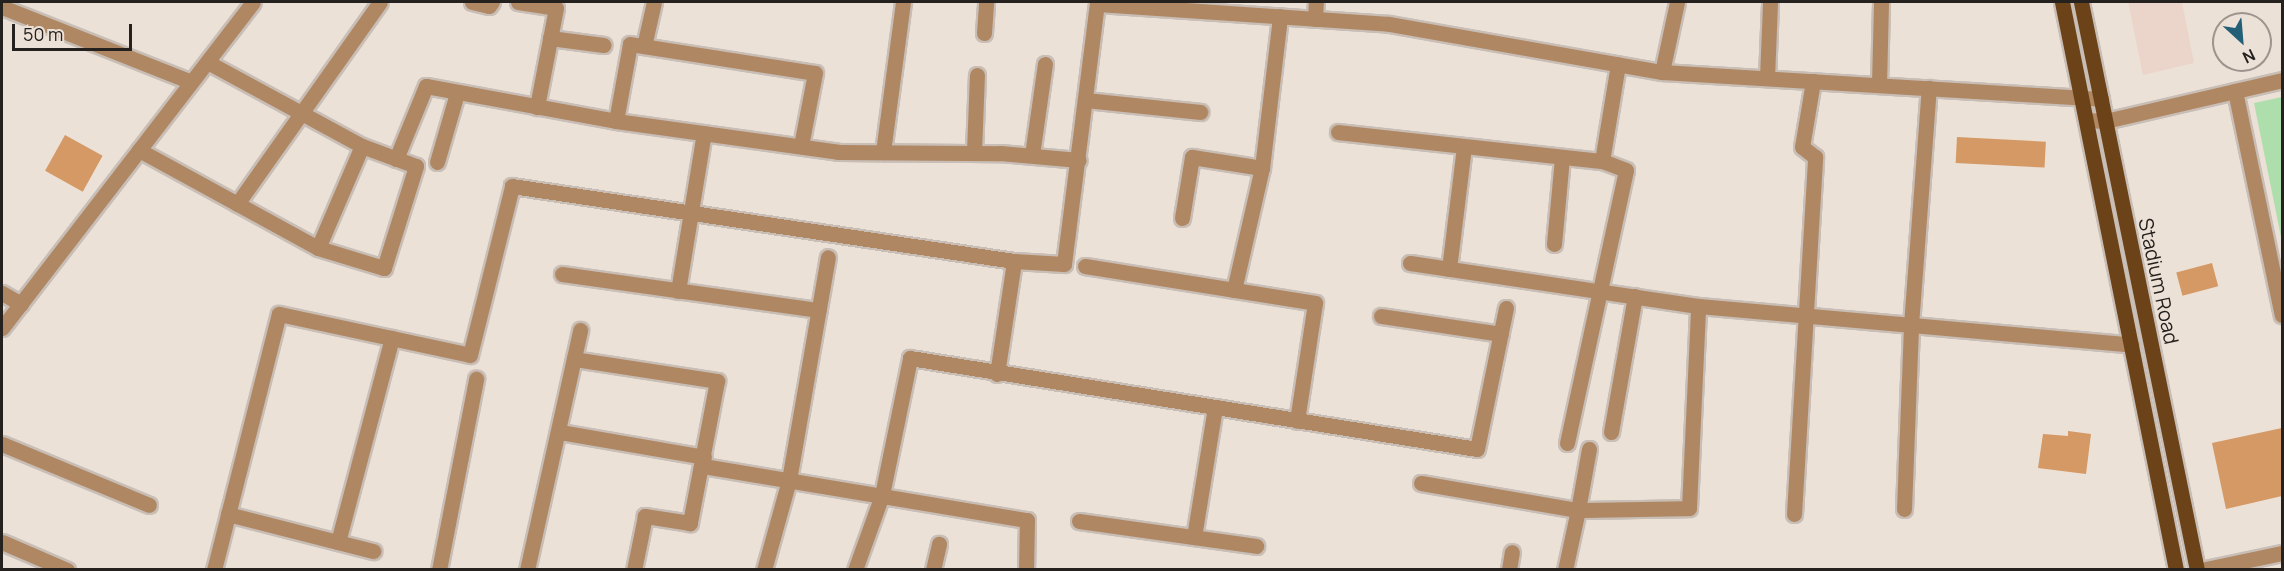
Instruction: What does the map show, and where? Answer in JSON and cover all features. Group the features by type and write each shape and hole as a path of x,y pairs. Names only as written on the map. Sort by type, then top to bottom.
{"main road":[{"name":"Stadium Road","path":"2062,2 2176,570"},
{"name":"Stadium Road","path":"2081,2 2199,570"}],"street":[{"path":"2,328 253,2"},
{"path":"237,204 299,111 380,2"},
{"path":"472,2 489,6 492,2"},
{"path":"518,2 556,8 537,107"},
{"path":"644,46 654,2"},
{"path":"883,152 903,2"},
{"path":"984,33 986,2"},
{"path":"1315,19 1316,2"},
{"path":"1662,72 1677,2"},
{"path":"1767,78 1770,2"},
{"path":"1879,85 1881,2"},
{"path":"214,570 279,314 470,355 512,186 1014,261 1064,264 1098,3 1247,8 1281,16 1389,24 1662,72 2101,99"},
{"path":"2,7 191,82"},
{"path":"1234,290 1262,168 1281,16"},
{"path":"550,38 604,45"},
{"path":"616,122 630,44 815,73 801,147"},
{"path":"139,150 318,248 384,268 416,166 362,146 207,62"},
{"path":"1032,155 1045,64"},
{"path":"1602,161 1618,64"},
{"path":"974,152 977,75"},
{"path":"2086,120 2105,121 2283,80"},
{"path":"1794,514 1803,315 1815,157 1802,147 1813,81"},
{"path":"396,159 426,86 616,122 801,147 883,152 974,152 1079,160"},
{"path":"1904,509 1911,325 1929,88"},
{"path":"2235,91 2283,315"},
{"path":"437,162 457,93"},
{"path":"1086,100 1200,112"},
{"path":"1338,132 1602,161 1626,170 1567,442"},
{"path":"678,291 704,133"},
{"path":"318,248 362,146"},
{"path":"1449,269 1464,147"},
{"path":"1182,218 1192,157 1262,168"},
{"path":"1554,244 1562,157"},
{"path":"764,570 789,480 828,257"},
{"path":"997,375 1014,261"},
{"path":"1410,263 1698,306 2131,345"},
{"path":"1085,266 1315,303 1297,421"},
{"path":"562,274 818,310"},
{"path":"2,293 21,304"},
{"path":"1611,432 1635,296"},
{"path":"1421,483 1578,510 1689,508 1698,306"},
{"path":"855,570 882,495 910,358 997,375 1477,449 1506,308"},
{"path":"1382,316 1501,334"},
{"path":"527,570 560,432 580,330"},
{"path":"338,542 392,338"},
{"path":"574,359 717,381 690,523 645,516 634,570"},
{"path":"439,570 476,379"},
{"path":"1194,537 1215,408"},
{"path":"560,432 789,480 1027,520 1026,570"},
{"path":"2,444 149,505"},
{"path":"1565,570 1589,449"},
{"path":"228,514 373,551"},
{"path":"1079,521 1256,546"},
{"path":"2,542 67,570"},
{"path":"933,570 939,544"},
{"path":"1509,570 1512,552"},
{"path":"2199,570 2283,553"}],"shaded area":[{"path":"2128,2 2182,2 2194,63 2143,75"}],"green space":[{"path":"2282,97 2282,242 2254,103"}],"building":[{"path":"65,135 103,156 83,192 45,171"},
{"path":"1957,137 2046,142 2045,168 1956,163"},
{"path":"2212,263 2218,286 2182,296 2176,273"},
{"path":"2282,428 2282,496 2226,509 2212,443"},
{"path":"2068,431 2091,434 2086,474 2038,468 2043,434 2068,436"}]}
